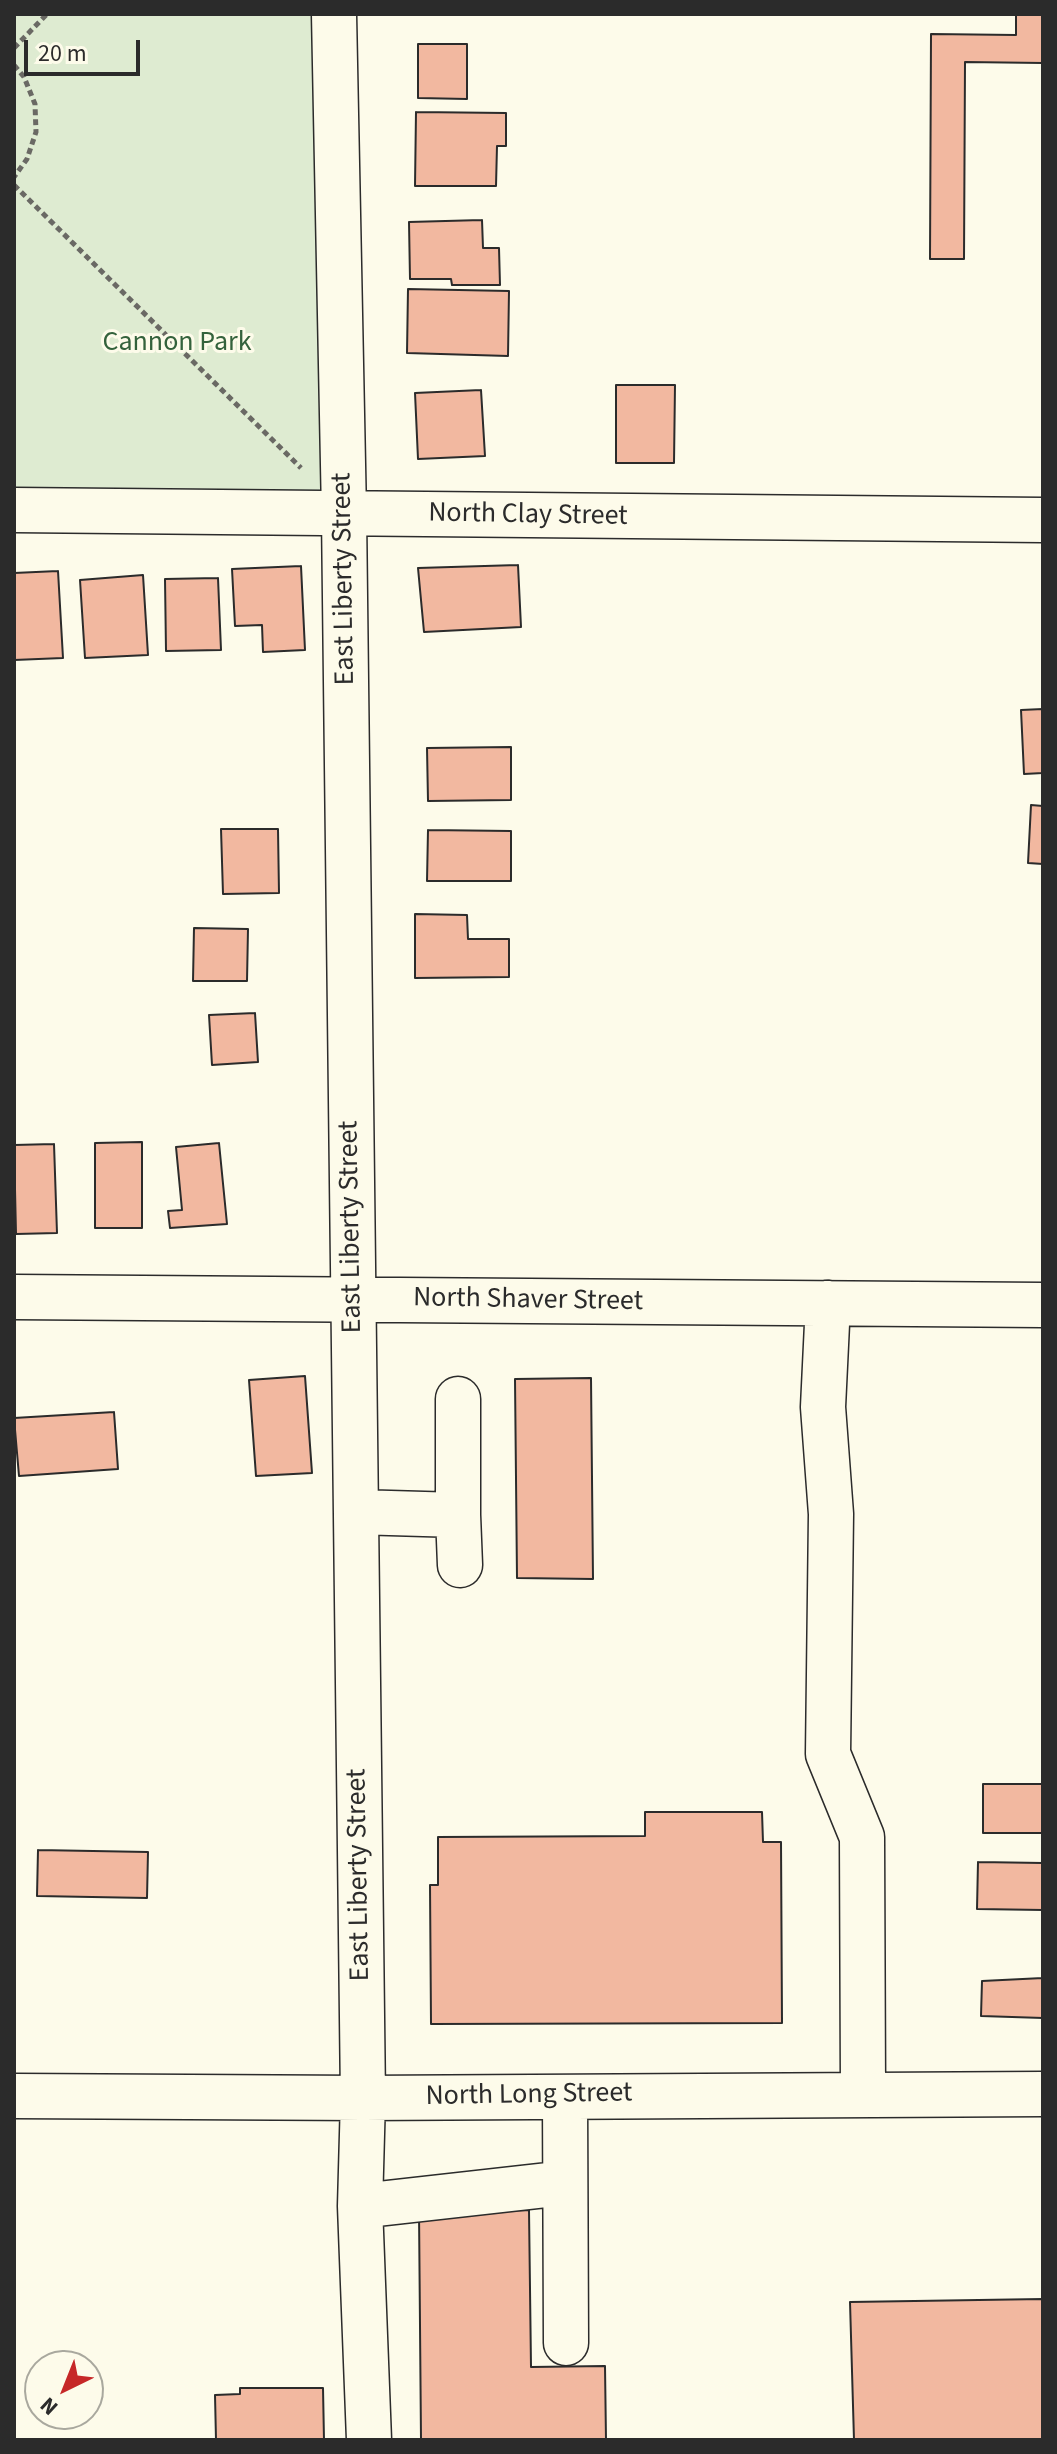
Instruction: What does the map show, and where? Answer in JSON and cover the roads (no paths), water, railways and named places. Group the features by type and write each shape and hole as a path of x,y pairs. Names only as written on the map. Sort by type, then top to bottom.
{"street":[{"name":"East Liberty Street","path":"334,14 344,514 363,2098 360,2206 369,2440"},
{"name":"North Clay Street","path":"14,510 1043,520"},
{"name":"North Shaver Street","path":"14,1297 1043,1305"},
{"path":"828,1303 823,1407 831,1514 828,1754 862,1837 863,2092"},
{"path":"458,1399 460,1565"},
{"path":"356,1512 458,1515"},
{"name":"North Long Street","path":"14,2096 565,2098 863,2092 1043,2094"},
{"path":"565,2098 566,2343"},
{"path":"360,2206 565,2183"}],"park label":[{"name":"Cannon Park","path":"177,344"}]}
